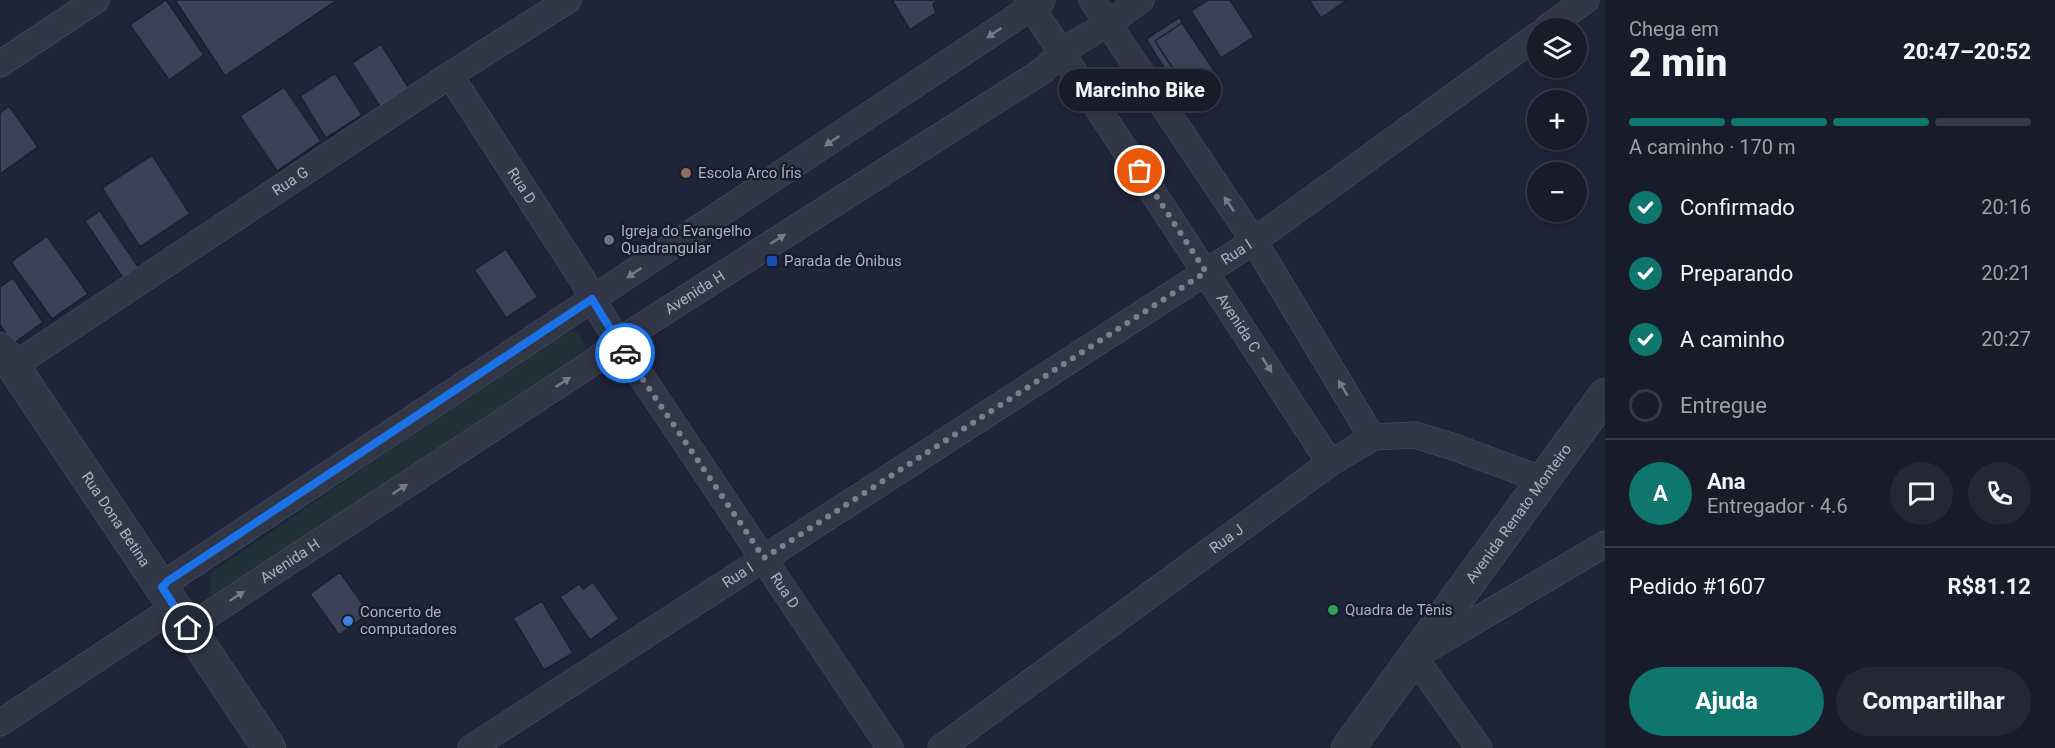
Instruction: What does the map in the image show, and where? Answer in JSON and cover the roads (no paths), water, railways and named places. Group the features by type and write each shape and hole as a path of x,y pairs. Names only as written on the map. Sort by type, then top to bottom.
{"street":[{"path":"0,64 96,0"},
{"name":"Rua G","path":"7,358 568,0"},
{"path":"1092,0 1254,241 1374,437"},
{"name":"Avenida H","path":"175,608 592,363 631,333 1044,70 1062,51 1141,0"},
{"path":"1561,18 1586,0"},
{"path":"0,723 175,608 168,581 1034,3"},
{"name":"Avenida C","path":"1034,3 1062,51 1330,463"},
{"name":"Rua I","path":"471,748 1254,241 1527,43"},
{"name":"Rua D","path":"450,75 584,282 619,343 890,748"},
{"name":"Rua Dona Betina","path":"7,358 269,748"},
{"name":"Avenida Renato Monteiro","path":"1348,748 1605,395"},
{"name":"Rua J","path":"940,748 1330,463 1374,437 1415,435 1543,480"},
{"path":"1479,748 1414,657 1605,544"}],"place":[{"name":"Marcinho Bike","path":"1140,171"},
{"name":"Escola Arco Íris","path":"686,173"},
{"name":"Igreja do Evangelho Quadrangular","path":"609,240"},
{"name":"Parada de Ônibus","path":"772,261"},
{"name":"Quadra de Tênis","path":"1333,610"},
{"name":"Concerto de computadores","path":"348,621"}]}
